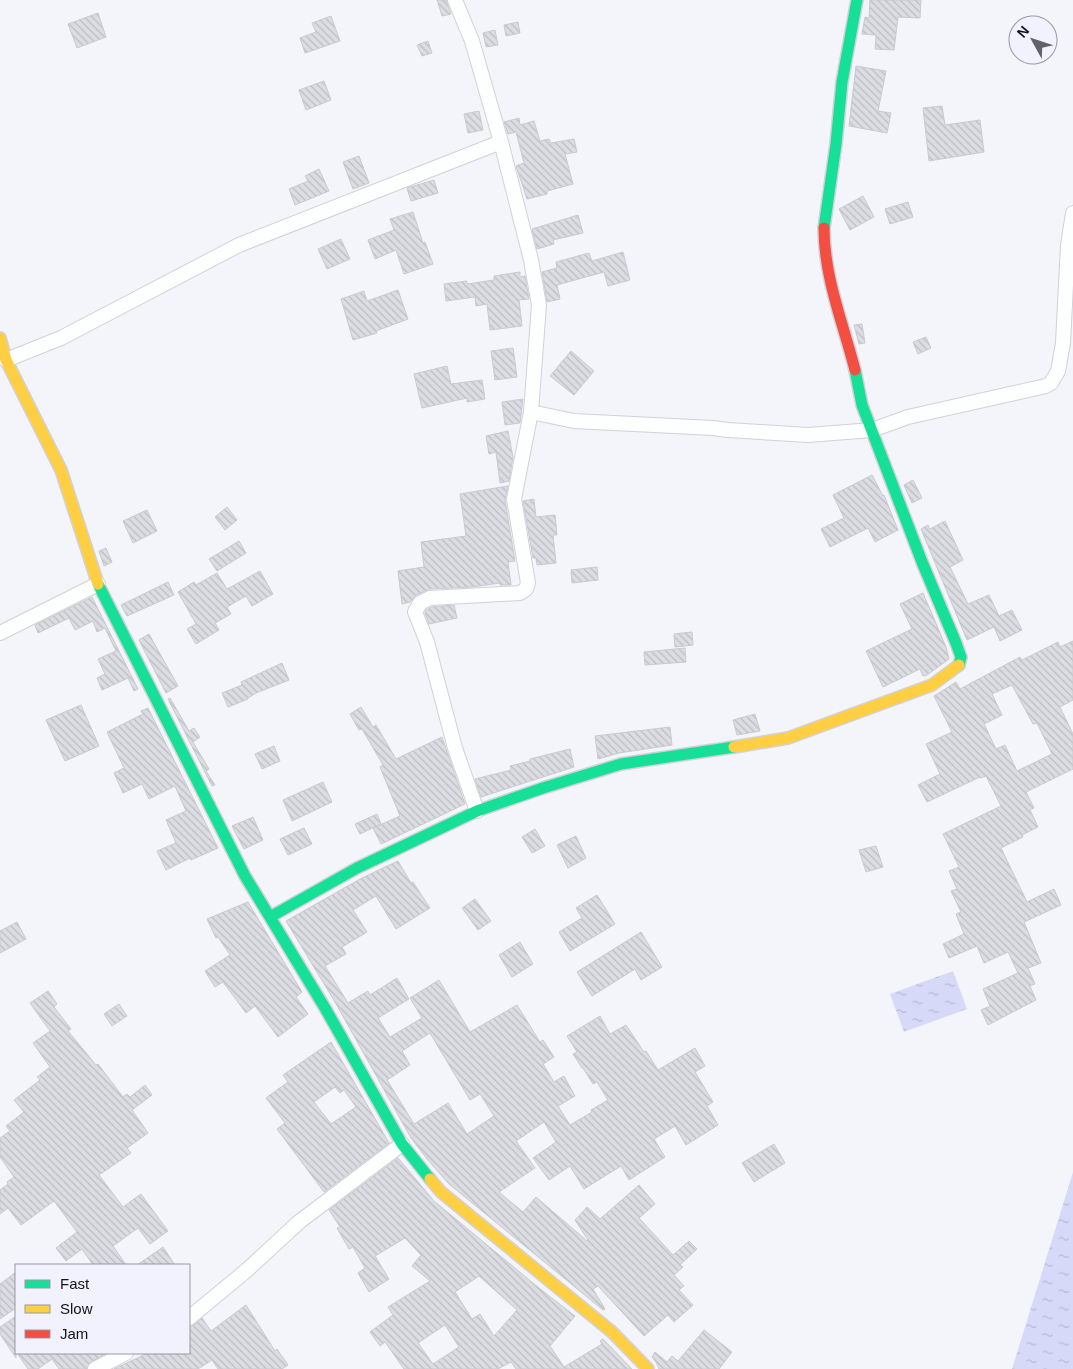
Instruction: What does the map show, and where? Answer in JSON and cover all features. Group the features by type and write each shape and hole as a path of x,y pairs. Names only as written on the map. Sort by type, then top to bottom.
{"street":[{"path":"455,0 472,41 501,142 531,260 539,305 532,412 514,499 528,583 526,589 520,593 430,598 420,603 415,612 427,642 455,748 477,812"},
{"path":"270,917 357,868 477,812 542,788 621,764 788,738 932,685 959,666 961,657 956,643 922,562 862,405 855,370 830,282 824,240 824,225 836,144 842,82 857,0"},
{"path":"6,360 61,338 239,245 501,142"},
{"path":"532,412 574,420 713,428 808,436 872,430 908,417 1046,386 1051,383 1058,371 1063,343 1068,245 1073,213"},
{"path":"0,338 6,360 61,470 98,584 245,876 325,1008 402,1144 441,1192 612,1332 648,1369"},
{"path":"0,633 98,584"},
{"path":"190,1317 247,1270 299,1222 402,1144"},
{"path":"95,1369 124,1354"}],"water":[{"path":"953,971 967,1009 904,1032 890,994"},
{"path":"1073,1172 1073,1369 1012,1369"}],"building":[{"path":"437,0 446,0 451,14 442,16"},
{"path":"870,0 921,0 920,18 898,17 894,50 875,49 876,35 862,34 865,17 869,18"},
{"path":"98,13 106,37 77,48 68,24"},
{"path":"331,16 340,41 305,53 300,38 316,32 312,23"},
{"path":"518,22 520,33 506,36 504,25"},
{"path":"495,30 498,45 486,47 483,33"},
{"path":"428,41 432,53 422,56 417,45"},
{"path":"856,66 886,71 878,111 891,113 887,133 849,126"},
{"path":"324,81 331,100 306,110 299,90"},
{"path":"942,106 945,125 980,120 984,152 929,161 923,108"},
{"path":"479,111 483,130 468,133 464,114"},
{"path":"519,118 520,125 534,121 540,141 549,139 551,143 574,139 577,152 565,154 573,184 527,199 516,166 524,163 516,132 508,134 504,122"},
{"path":"359,156 369,183 353,189 343,162"},
{"path":"319,169 329,191 295,205 289,189 308,181 305,176"},
{"path":"434,180 438,193 411,201 407,188"},
{"path":"863,196 874,217 850,230 839,209"},
{"path":"908,202 913,217 890,224 885,209"},
{"path":"413,212 423,243 425,242 433,264 404,274 396,250 375,259 368,240 394,230 390,219"},
{"path":"578,215 583,233 553,240 554,244 537,249 532,229"},
{"path":"341,239 350,259 327,269 318,249"},
{"path":"623,252 630,280 608,286 604,272 557,285 560,299 547,302 542,272 557,268 556,262 589,253 592,261"},
{"path":"520,272 520,277 525,276 529,299 519,300 522,326 490,330 487,304 476,306 475,297 446,301 444,284 467,281 467,284 494,280 494,276"},
{"path":"398,290 408,319 376,331 377,333 353,340 341,299 364,291 367,301"},
{"path":"862,324 865,343 859,344 854,325"},
{"path":"926,337 931,348 918,354 913,342"},
{"path":"513,348 517,377 495,380 491,351"},
{"path":"571,351 594,371 574,395 550,376"},
{"path":"447,366 451,384 482,380 485,399 467,402 467,398 422,408 414,374"},
{"path":"523,399 520,423 505,425 502,402"},
{"path":"508,431 513,457 509,481 500,483 496,452 489,454 486,436"},
{"path":"872,475 884,495 898,530 875,542 868,528 830,547 821,529 844,518 833,495"},
{"path":"913,480 922,498 912,503 904,485"},
{"path":"508,486 505,500 515,561 508,562 511,585 500,585 500,583 472,587 429,589 416,595 410,602 402,604 398,571 424,567 421,542 466,536 460,494"},
{"path":"534,499 536,517 555,515 557,535 553,535 556,563 537,565 536,558 533,558 523,501"},
{"path":"227,507 237,520 225,530 215,517"},
{"path":"147,510 157,531 133,543 123,521"},
{"path":"945,521 963,560 950,567 968,604 989,595 999,616 1012,610 1022,630 1000,641 994,627 967,640 921,529 928,525 930,529"},
{"path":"239,541 246,553 217,571 209,559"},
{"path":"106,548 112,562 104,566 99,551"},
{"path":"597,567 598,580 572,583 571,570"},
{"path":"260,571 273,594 252,606 246,596 227,607 231,614 215,623 219,630 196,644 187,629 196,624 178,592 194,582 196,585 217,573 227,589"},
{"path":"168,582 174,595 127,616 121,605"},
{"path":"923,593 946,647 949,659 927,675 923,676 920,669 883,687 866,651 912,629 900,604"},
{"path":"92,597 138,689 134,691 128,678 102,690 97,678 105,674 98,659 116,651 105,628 97,632 93,621 75,630 69,618 38,633 35,625"},
{"path":"454,605 457,618 429,624 425,613 426,610 432,607"},
{"path":"692,632 693,645 675,647 674,634"},
{"path":"149,634 178,686 166,693 139,640"},
{"path":"1073,641 1073,700 1060,707 1073,734 1073,769 1026,792 1034,808 1030,810 1038,827 1001,848 1027,902 1054,889 1061,905 1024,922 1041,963 1028,968 1035,984 1030,986 1036,1000 988,1025 981,1010 990,1006 983,989 1018,973 1008,952 984,963 977,946 949,958 943,944 964,934 956,914 961,912 951,891 957,889 949,871 959,867 943,834 1001,806 986,776 980,777 927,802 918,785 940,774 926,744 952,732 934,696 956,682 960,689 1020,657 1022,660 1058,642 1060,647","holes":["1012,685 1033,724 1037,723 1052,754 1017,771 1005,745 996,749 984,724 1002,715 992,694"]},
{"path":"685,648 686,662 645,665 644,652"},
{"path":"282,663 289,680 228,707 222,693 242,685 241,682"},
{"path":"170,698 189,731 194,728 200,737 193,742 209,769 206,771 215,785 212,786 168,699"},
{"path":"81,705 99,746 65,761 46,720"},
{"path":"361,707 373,727 376,725 396,759 442,737 465,804 381,844 373,828 400,816 380,767 383,765 362,729 359,730 350,714"},
{"path":"148,708 218,848 191,860 190,858 166,870 157,851 176,843 166,820 186,811 175,786 149,799 142,784 123,793 114,773 124,768 107,732 143,714 141,711"},
{"path":"755,714 760,731 737,735 733,720"},
{"path":"670,727 672,745 619,753 598,759 595,736"},
{"path":"274,746 280,761 262,769 255,754"},
{"path":"570,749 574,767 481,797 475,779 511,770 510,766 530,761 530,759"},
{"path":"323,782 332,802 292,821 283,800"},
{"path":"377,814 381,824 360,834 355,824"},
{"path":"253,817 263,840 244,849 232,826"},
{"path":"304,828 312,844 288,855 280,839"},
{"path":"535,829 545,846 532,853 522,837"},
{"path":"576,836 586,858 568,868 557,845"},
{"path":"876,846 883,867 866,872 859,850"},
{"path":"398,861 411,883 413,882 430,908 396,929 376,896 353,910 367,932 342,947 346,954 325,966 348,1003 368,991 370,995 397,978 409,999 378,1018 390,1037 422,1018 410,998 439,980 470,1032 517,1005 540,1042 543,1040 554,1057 543,1064 554,1082 564,1076 575,1096 558,1106 570,1125 608,1100 597,1082 593,1084 573,1054 577,1052 567,1036 600,1016 610,1034 626,1025 658,1070 695,1048 705,1066 695,1072 713,1102 707,1106 718,1125 686,1145 675,1126 654,1139 665,1157 629,1180 621,1166 584,1189 570,1166 549,1180 533,1158 556,1142 544,1122 516,1141 535,1168 499,1192 523,1212 536,1197 587,1241 575,1220 587,1207 600,1219 639,1185 655,1204 639,1218 673,1255 689,1241 697,1249 680,1265 683,1267 674,1275 684,1286 679,1290 693,1305 674,1322 668,1315 644,1336 598,1286 593,1289 605,1309 603,1310 449,1184 411,1138 335,1002 286,921 362,878","holes":["430,1033 470,1100 480,1094 494,1116 467,1134 448,1103 414,1124 387,1080 410,1065 402,1051"]},
{"path":"597,895 615,924 570,951 559,932 582,918 576,908"},
{"path":"475,899 491,921 478,930 462,908"},
{"path":"248,902 302,992 296,997 308,1014 278,1037 255,1006 246,1013 223,982 215,987 205,971 230,955 218,937 216,938 207,919"},
{"path":"17,922 26,939 0,953 0,931"},
{"path":"641,932 662,967 641,980 635,969 592,996 577,972"},
{"path":"520,942 533,964 512,977 499,955"},
{"path":"48,991 57,1004 54,1007 71,1029 68,1031 96,1065 98,1064 123,1097 127,1094 130,1097 145,1085 152,1095 132,1110 148,1133 127,1148 131,1153 99,1175 123,1207 141,1194 168,1231 150,1244 138,1228 113,1246 125,1264 92,1264 82,1249 66,1261 56,1248 77,1232 54,1201 21,1225 8,1208 0,1214 0,1190 14,1177 0,1157 0,1138 10,1131 6,1126 24,1112 14,1100 40,1080 37,1077 50,1067 33,1043 50,1031 30,1003"},
{"path":"119,1004 127,1016 112,1026 104,1014"},
{"path":"331,1042 389,1143 324,1192 277,1129 285,1123 266,1098 288,1082 283,1075","holes":["335,1087 340,1093 344,1090 356,1107 331,1124 314,1102"]},
{"path":"774,1144 785,1163 754,1182 742,1163"},
{"path":"398,1158 434,1201 575,1316 550,1346 564,1367 602,1344 600,1341 603,1339 632,1369 516,1369 511,1362 498,1369 404,1369 385,1342 380,1346 370,1332 393,1315 388,1307 430,1281 412,1266 421,1255 405,1238 375,1256 389,1279 369,1292 358,1273 365,1268 353,1247 349,1249 337,1228 340,1227 329,1210","holes":["479,1276 517,1310 494,1336 480,1314 472,1319 455,1292","445,1325 459,1347 433,1364 418,1343"]},
{"path":"163,1247 174,1264 138,1264"},
{"path":"15,1273 15,1309 0,1319 0,1284"},
{"path":"246,1305 275,1351 277,1349 288,1365 282,1369 218,1369 212,1360 198,1369 114,1369 146,1354 190,1354 190,1327 202,1318 211,1331"},
{"path":"15,1317 16,1358 0,1334 0,1327"},
{"path":"704,1330 732,1352 719,1369 659,1369 652,1357 655,1352 667,1362 672,1356 678,1361"},
{"path":"18,1354 105,1354 91,1362 86,1369 59,1369 52,1359 38,1369 28,1369"}],"traffic: fast":[{"path":"824,228 836,144 842,82 857,0"},
{"path":"855,370 862,405 922,562 956,643 961,657 959,665"},
{"path":"98,584 245,876 325,1008 402,1144 430,1179"},
{"path":"270,917 357,868 477,811 621,764 734,747"}],"traffic: slow":[{"path":"0,338 6,360 61,470 98,584"},
{"path":"734,747 788,738 932,685 959,665"},
{"path":"430,1179 441,1192 612,1332 648,1369"}],"traffic: jam":[{"path":"824,228 827,264 855,370"}]}
